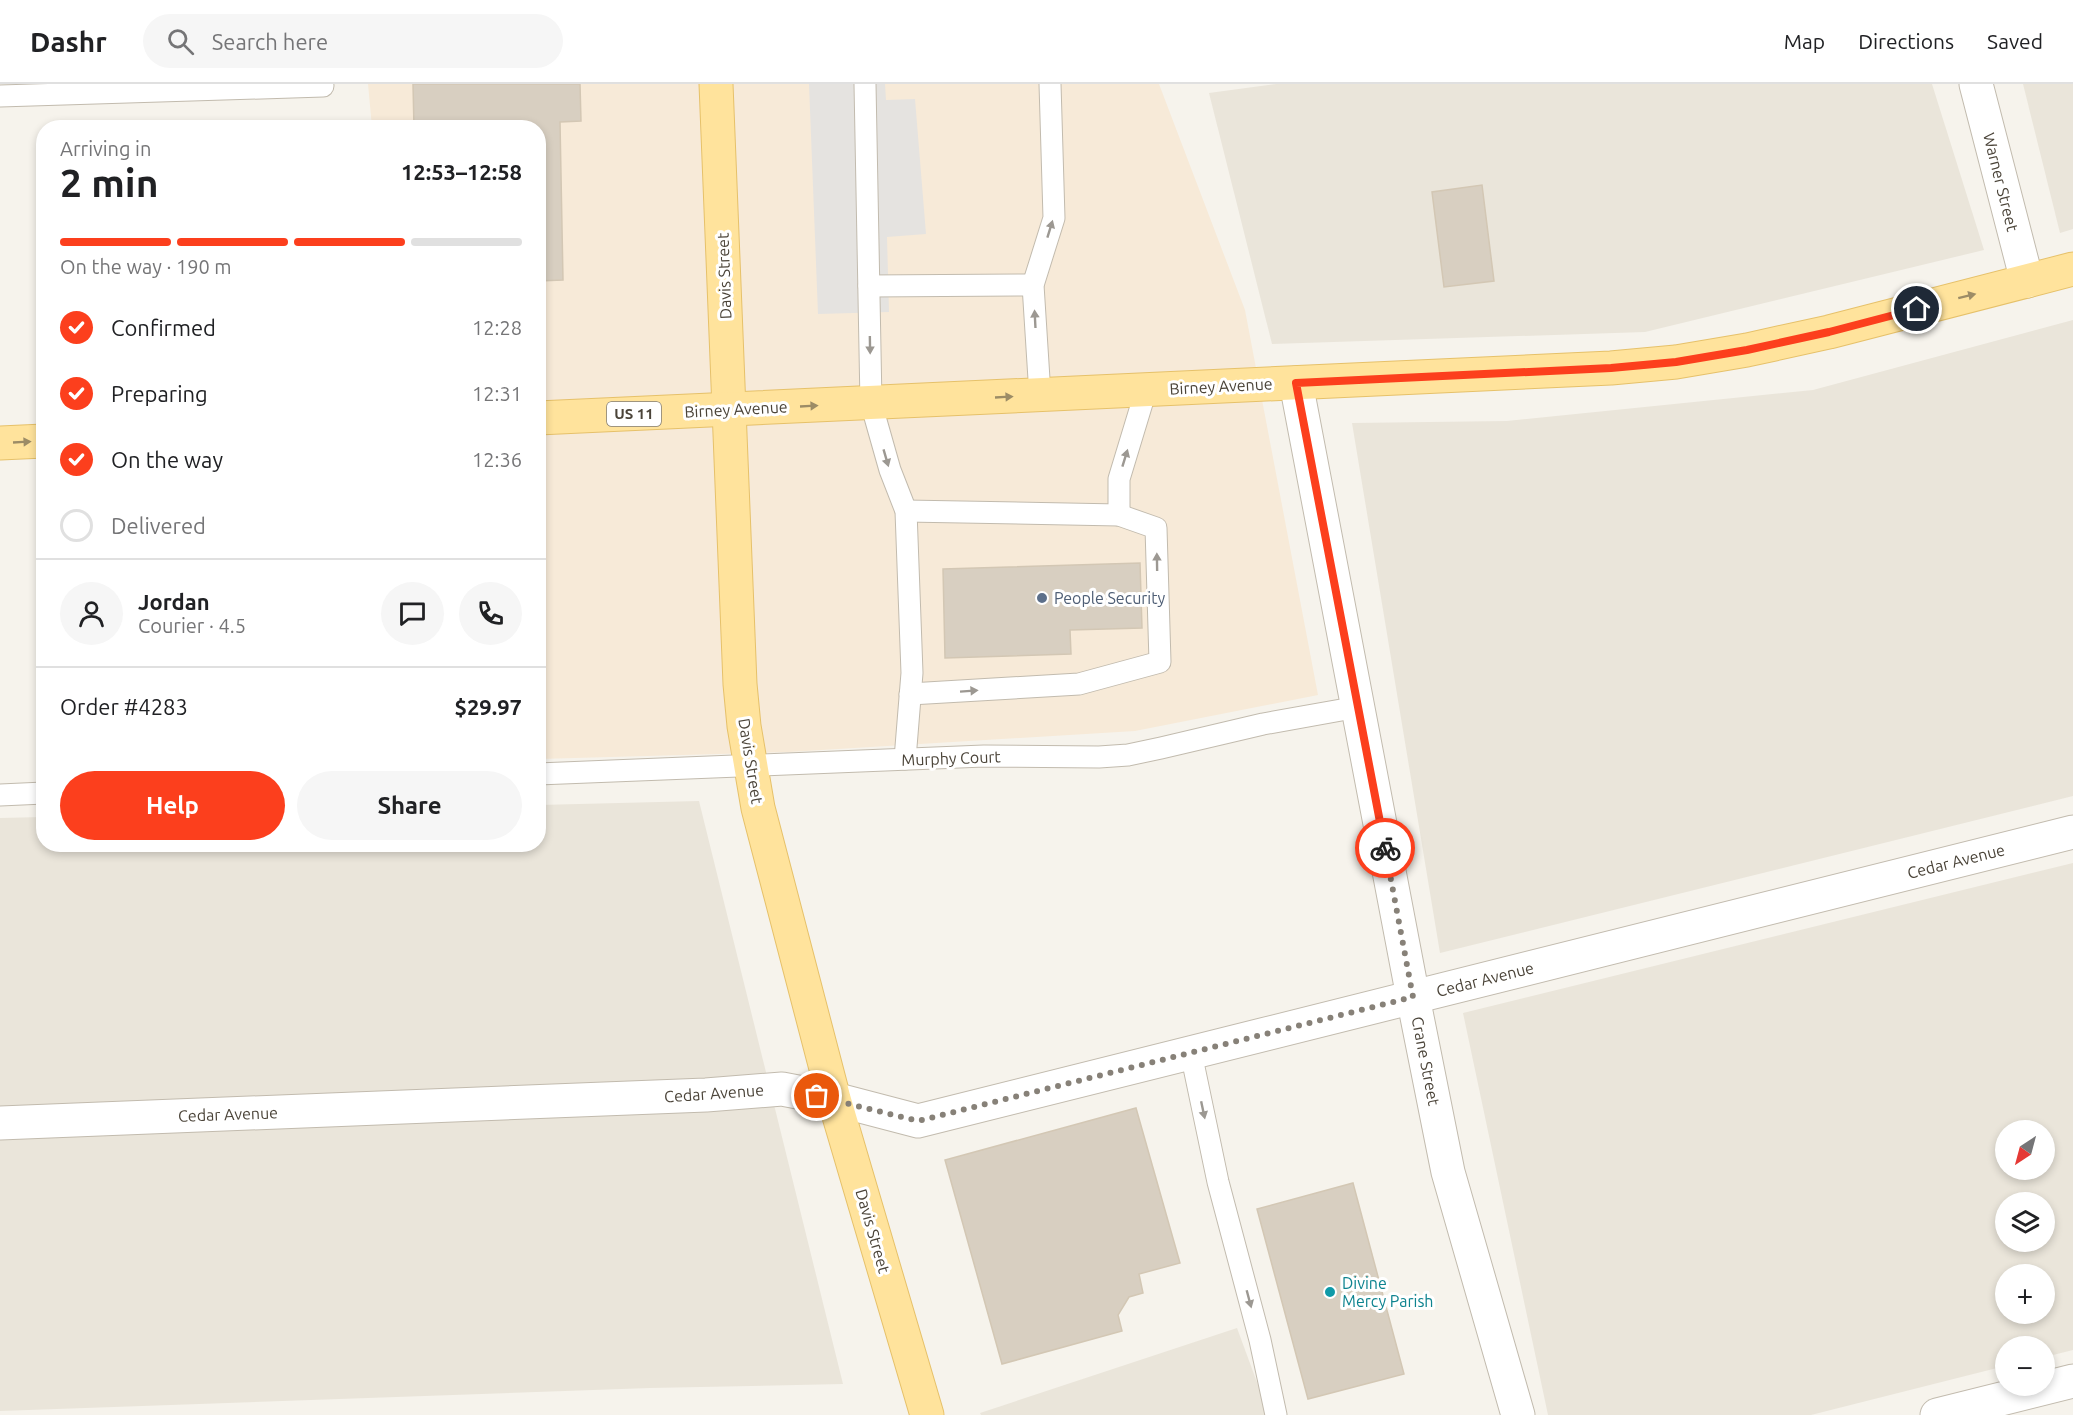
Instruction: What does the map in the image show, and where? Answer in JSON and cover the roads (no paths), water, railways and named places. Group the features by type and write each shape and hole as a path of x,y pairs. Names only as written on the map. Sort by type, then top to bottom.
{"main road":[{"name":"Davis Street","path":"716,84 740,684 750,766 758,808 834,1099 927,1415"},
{"name":"Birney Avenue","path":"546,418 1611,368 1676,362 1747,350 1829,332 2073,269"},
{"path":"0,443 36,441"}],"street":[{"name":"Warner Street","path":"1976,84 2027,281"},
{"name":"Crane Street","path":"1296,383 1413,997 1449,1172 1518,1415"},
{"name":"Cedar Avenue","path":"0,1123 706,1095 782,1089 834,1099 918,1121 2073,832"},
{"path":"1937,1415 2073,1381"}],"lane":[{"path":"865,84 871,403 890,470 906,511 912,673 905,759"},
{"path":"1040,395 1033,285 1054,218 1050,84"},
{"path":"0,96 322,86"},
{"path":"869,286 1033,285"},
{"path":"1119,515 1119,479 1146,390"},
{"path":"906,511 1119,515 1156,528 1160,662 1079,684 910,694"},
{"name":"Murphy Court","path":"546,774 984,756 1057,758 1128,755 1263,724 1358,707"},
{"path":"0,795 36,794"},
{"path":"1191,1053 1218,1182 1260,1340 1276,1415"}],"place":[{"name":"People Security","path":"1042,598"},
{"name":"Divine Mercy Parish","path":"1330,1292"}]}
